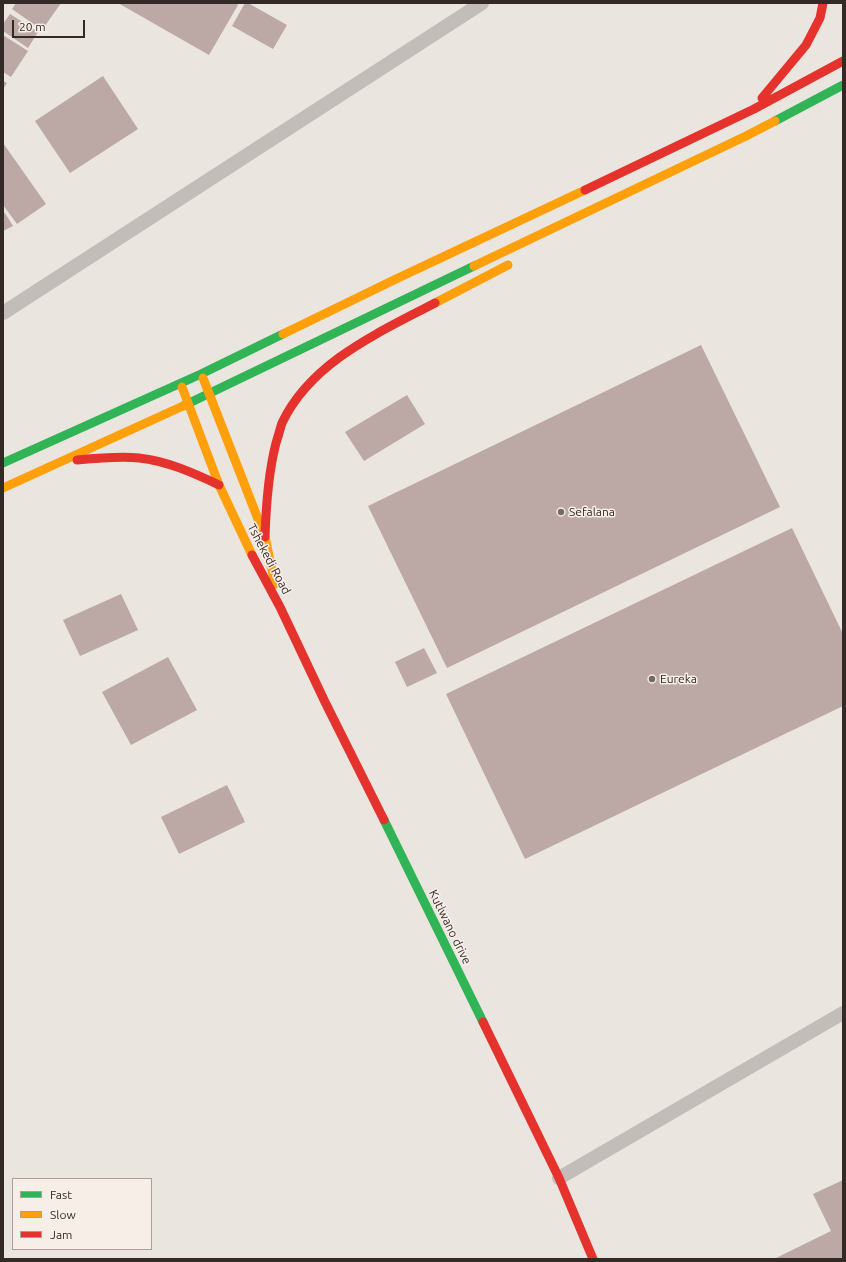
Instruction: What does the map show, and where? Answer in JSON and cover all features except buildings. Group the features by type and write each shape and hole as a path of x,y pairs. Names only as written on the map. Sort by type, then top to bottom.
{"main road":[{"path":"754,108 806,45 820,18 823,3"},
{"path":"3,463 201,374 396,279 611,178 754,108 843,61"},
{"path":"3,488 210,394 554,227 746,136 843,85"},
{"path":"543,244 554,227"},
{"path":"265,537 266,497 272,458 282,424 297,397 311,380 330,363 372,337 513,262"},
{"name":"Tshekedi Road","path":"201,374 265,537 280,607"},
{"name":"Tshekedi Road","path":"180,383 219,485 248,548 280,607"},
{"path":"64,461 116,457 140,458 165,463 184,469 219,485"},
{"name":"Kutlwano drive","path":"280,607 325,702 559,1178 593,1259"}],"lane":[{"path":"3,313 463,8 482,3"},
{"path":"559,1178 843,1013"}],"traffic: fast":[{"path":"775,121 843,85"},
{"path":"183,406 474,266"},
{"path":"3,463 201,374 283,334"},
{"path":"384,820 483,1022"}],"traffic: slow":[{"path":"474,266 775,121"},
{"path":"283,334 585,190"},
{"path":"435,303 508,265"},
{"path":"203,378 265,537 275,584"},
{"path":"182,387 219,485 252,555"},
{"path":"3,488 183,406"}],"traffic: jam":[{"path":"762,98 806,45 820,18 823,3"},
{"path":"585,190 754,109 843,61"},
{"path":"265,537 268,490 273,455 282,423 295,402 310,383 328,366 348,351 369,338 435,303"},
{"path":"77,460 116,457 139,458 180,468 219,485"},
{"path":"252,555 280,607 325,702 384,820"},
{"path":"483,1022 559,1178 593,1259"}],"place":[{"name":"Sefalana","path":"561,512"},
{"name":"Eureka","path":"652,679"}]}
